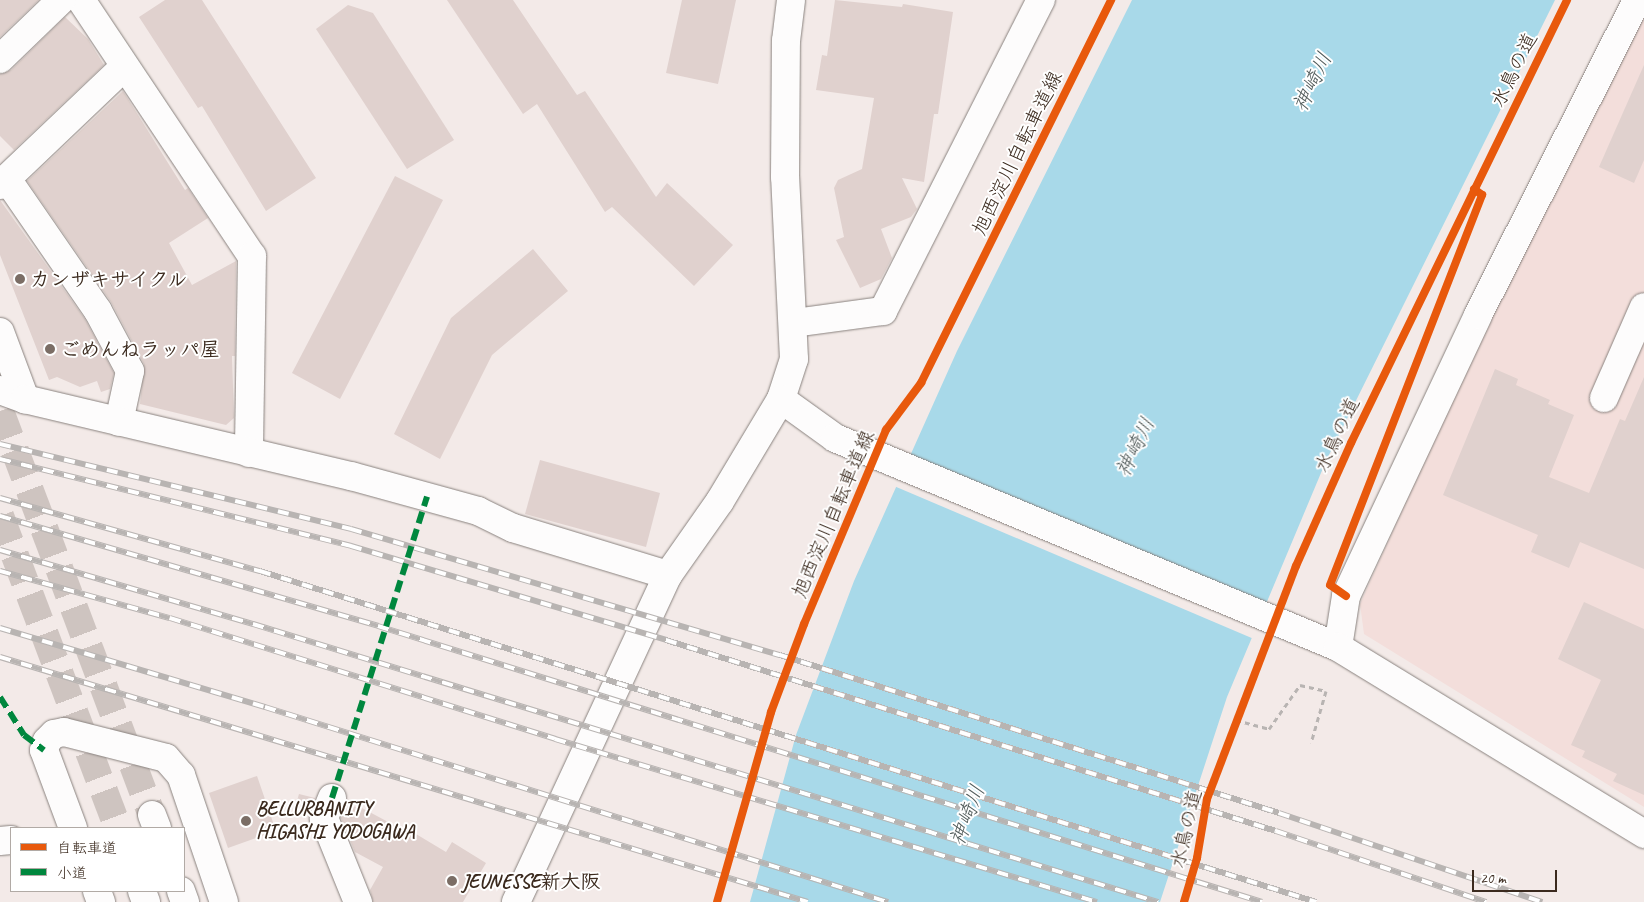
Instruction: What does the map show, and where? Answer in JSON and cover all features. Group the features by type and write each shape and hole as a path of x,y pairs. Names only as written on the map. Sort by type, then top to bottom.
{"street":[{"path":"0,58 61,0"},
{"path":"81,0 252,256 249,453"},
{"path":"516,902 668,575 720,501 782,399 794,359 794,323 785,177 786,41 791,0"},
{"path":"794,323 883,312 1041,0"},
{"path":"1325,643 1478,315 1637,0"},
{"path":"119,422 130,372 98,311 4,182 124,67"},
{"path":"1604,398 1644,307"},
{"path":"0,332 12,395 351,476 478,511 514,528 668,575"},
{"path":"782,399 835,438 1325,643 1644,834"},
{"path":"73,827 44,750 46,741 54,734 64,732 166,758 181,775 224,902"},
{"path":"332,798 324,818 358,902"}],"path":[{"path":"1236,720 1269,729 1300,685 1326,691 1311,743"},
{"path":"1233,729 1240,711"}],"shaded area":[{"path":"1644,11 1644,807 1364,634 1360,604 1488,319"}],"water":[{"name":"神崎川","path":"1132,0 1555,0 1326,461 1227,697 1160,902 750,902 796,735 854,581 957,351"}],"pier":[{"path":"908,454 1269,605 1254,639 894,486"}],"building":[{"path":"0,0 39,0 0,37"},
{"path":"165,0 202,0 316,178 266,211 202,106 198,108 139,17"},
{"path":"447,0 513,0 577,95 585,91 656,197 667,183 733,245 694,286 612,207 605,212 537,104 523,114"},
{"path":"682,0 736,0 718,84 666,73"},
{"path":"835,0 902,7 903,4 953,12 938,114 934,114 924,182 902,178 917,209 911,217 881,229 892,258 881,279 860,288 836,240 844,237 834,188 838,180 862,169 874,98 816,90 822,55 827,56"},
{"path":"348,5 373,13 454,140 407,169 316,29"},
{"path":"65,17 88,39 104,65 14,150 0,136 0,74 11,70"},
{"path":"1644,65 1644,160 1634,183 1599,167"},
{"path":"123,91 185,190 188,188 208,218 169,243 192,285 236,261 235,356 232,356 234,418 226,425 140,404 144,364 111,302 27,181"},
{"path":"395,176 443,200 340,399 292,373"},
{"path":"0,200 85,319 114,373 110,389 101,392 97,381 80,387 57,377 49,380 0,255"},
{"path":"533,249 568,291 492,355 440,459 394,434 451,318"},
{"path":"1495,369 1518,379 1516,385 1550,400 1548,404 1574,415 1549,477 1589,493 1620,419 1625,421 1644,377 1644,569 1580,542 1569,568 1531,552 1538,535 1443,495"},
{"path":"540,460 660,493 646,547 525,514"},
{"path":"1584,602 1644,629 1644,795 1613,781 1617,774 1582,757 1585,751 1571,745 1601,680 1558,659"},
{"name":"BELLURBANITY HIGASHI YODOGAWA","path":"257,776 276,831 228,848 209,793"},
{"path":"299,794 315,798 311,808 297,801"},
{"name":"JEUNESSE新大阪","path":"346,805 362,808 405,831 406,828 446,852 452,842 486,863 463,902 373,902 370,890 383,867 355,852 341,818"}],"tunnel":[{"path":"0,411 152,815"},
{"path":"0,516 118,827"}],"railway":[{"path":"0,444 351,529 780,655 1279,813 1542,902"},
{"path":"0,459 351,546 666,640 1276,831 1486,902"},
{"path":"0,498 260,571 1316,902"},
{"path":"0,516 378,626 1262,902"},
{"path":"0,550 253,624 1158,902"},
{"path":"0,571 170,618 555,739 1097,902"},
{"path":"0,628 265,707 888,902"},
{"path":"0,657 808,902"}],"marked path":[{"path":"332,798 427,497"},
{"path":"0,697 24,735 44,750"}],"cycle path":[{"name":"旭西淀川自転車道線","path":"717,902 771,712 804,624 886,430 921,383 1111,0"},
{"name":"水鳥の道","path":"1184,902 1197,858 1207,799 1296,566 1351,443 1567,0"},
{"path":"1346,596 1330,585 1482,195 1474,189"}],"place":[{"name":"カンザキサイクル","path":"20,279"},
{"name":"ごめんねラッパ屋","path":"50,349"},
{"name":"BELLURBANITY HIGASHI YODOGAWA","path":"246,821"},
{"name":"JEUNESSE新大阪","path":"452,881"}]}
